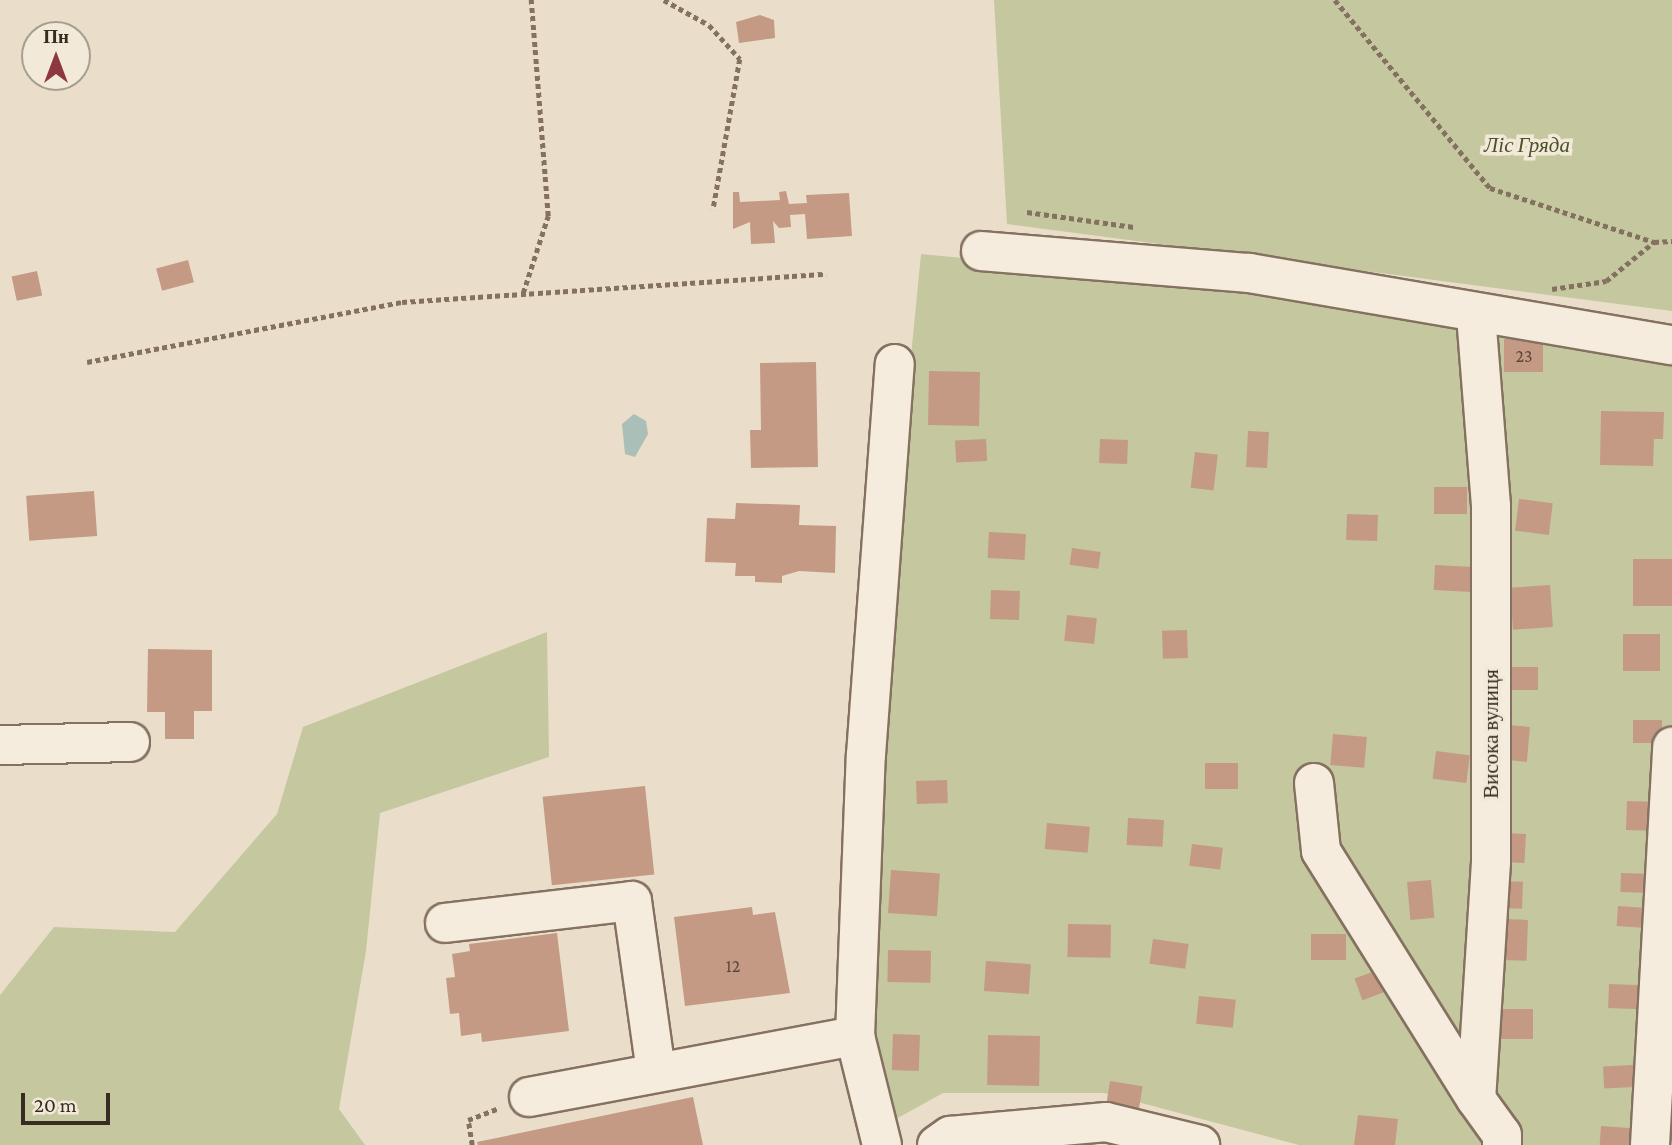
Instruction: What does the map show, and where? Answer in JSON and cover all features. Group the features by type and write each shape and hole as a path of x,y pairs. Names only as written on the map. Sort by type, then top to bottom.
{"street":[{"path":"981,251 1249,274 1476,315 1672,345"},
{"name":"Висока вулиця","path":"1476,315 1491,506 1491,862 1476,1099"},
{"path":"882,1145 855,1036 866,755 895,364"},
{"path":"0,745 130,742"},
{"path":"1650,1145 1672,747"},
{"path":"1314,783 1321,851 1476,1099 1502,1135 1502,1145"},
{"path":"445,923 632,901 656,1072"},
{"path":"529,1097 855,1036"},
{"path":"937,1145 950,1136 1106,1122 1200,1145"}],"path":[{"path":"523,293 548,216 531,0"},
{"path":"663,0 709,25 740,59 713,210"},
{"path":"1335,0 1490,188 1654,242 1672,241"},
{"path":"1541,290 1606,281 1654,242"},
{"path":"87,362 402,302 826,274"},
{"path":"472,1145 468,1120 529,1097"}],"green space":[{"name":"Ліс Гряда","path":"994,0 1672,0 1672,311 1007,224"},
{"path":"921,254 1271,287 1672,358 1672,1145 1299,1145 1104,1093 943,1093 894,1120 867,987 897,499"},
{"path":"547,632 549,757 380,813 366,951 339,1109 365,1145 0,1145 0,995 54,927 175,932 277,814 303,727"}],"shaded area":[{"path":"634,414 646,421 648,434 635,457 625,454 622,424"}],"building":[{"path":"760,15 774,20 775,38 739,43 736,22"},
{"path":"786,191 789,204 807,203 806,195 849,193 852,236 807,239 805,214 790,215 791,227 779,228 773,221 775,243 751,244 750,222 733,229 733,192 739,192 740,202 780,200 779,192"},
{"path":"188,260 194,282 162,291 156,269"},
{"path":"37,271 42,295 17,301 12,276"},
{"path":"1504,339 1543,339 1543,372 1504,372"},
{"path":"816,362 818,467 751,468 750,430 761,430 760,363"},
{"path":"929,371 980,372 979,426 928,425"},
{"path":"1601,411 1664,412 1663,439 1654,439 1653,466 1600,465"},
{"path":"1248,431 1269,432 1267,468 1246,467"},
{"path":"986,439 987,461 956,463 955,441"},
{"path":"1100,439 1128,440 1127,464 1099,463"},
{"path":"1195,452 1218,455 1213,491 1191,488"},
{"path":"1434,487 1467,487 1467,514 1434,514"},
{"path":"94,491 97,536 29,541 26,496"},
{"path":"1519,499 1553,503 1549,535 1515,531"},
{"path":"736,503 800,505 799,525 836,526 835,573 799,571 782,576 782,583 755,582 755,576 735,576 736,563 705,562 707,518 735,519"},
{"path":"1347,514 1378,515 1377,541 1346,540"},
{"path":"989,532 1026,534 1025,560 988,558"},
{"path":"1072,548 1101,552 1098,569 1070,565"},
{"path":"1633,559 1672,559 1672,606 1633,606"},
{"path":"1435,565 1474,567 1473,592 1434,590"},
{"path":"1550,585 1553,627 1513,630 1510,588"},
{"path":"991,590 1020,591 1019,620 990,619"},
{"path":"1067,615 1097,618 1094,644 1064,641"},
{"path":"1187,630 1188,658 1163,659 1162,631"},
{"path":"1623,634 1660,634 1660,671 1623,671"},
{"path":"148,649 212,650 212,711 194,711 194,739 165,739 165,712 147,712"},
{"path":"1509,667 1538,667 1538,690 1509,690"},
{"path":"1633,720 1662,720 1662,743 1633,743"},
{"path":"1508,725 1530,727 1527,762 1505,760"},
{"path":"1333,734 1367,737 1364,768 1330,765"},
{"path":"1436,751 1470,755 1466,783 1433,779"},
{"path":"1205,763 1238,763 1238,789 1205,789"},
{"path":"947,780 948,803 917,804 916,781"},
{"path":"645,786 654,875 552,885 543,797"},
{"path":"1627,801 1651,802 1650,831 1626,830"},
{"path":"1128,818 1164,820 1163,847 1127,845"},
{"path":"1047,823 1090,827 1088,853 1045,849"},
{"path":"1506,833 1526,834 1524,863 1504,862"},
{"path":"1192,844 1223,848 1220,870 1189,866"},
{"path":"891,870 940,873 937,916 888,913"},
{"path":"1621,873 1653,874 1652,893 1620,892"},
{"path":"1431,880 1434,918 1410,920 1407,882"},
{"path":"1500,881 1523,882 1522,909 1499,908"},
{"path":"1618,906 1648,908 1647,928 1617,926"},
{"path":"752,907 753,915 775,912 790,993 685,1006 674,917"},
{"path":"1504,919 1528,920 1527,961 1503,960"},
{"path":"1068,924 1111,925 1110,958 1067,957"},
{"path":"557,933 569,1031 482,1042 481,1033 461,1036 459,1013 450,1014 446,978 455,977 452,954 470,951 469,944"},
{"path":"1311,934 1346,934 1346,960 1311,960"},
{"path":"1153,939 1189,944 1185,969 1150,964"},
{"path":"888,950 931,951 930,983 887,982"},
{"path":"986,961 1031,964 1029,994 984,991"},
{"path":"1378,970 1386,992 1362,1000 1355,979"},
{"path":"1609,984 1642,985 1641,1009 1608,1008"},
{"path":"1199,996 1236,1000 1233,1028 1196,1024"},
{"path":"1499,1009 1533,1009 1533,1039 1499,1039"},
{"path":"893,1034 920,1035 919,1071 892,1070"},
{"path":"988,1035 1040,1036 1039,1086 987,1085"},
{"path":"1633,1065 1634,1087 1604,1089 1603,1067"},
{"path":"1110,1081 1143,1086 1139,1111 1106,1106"},
{"path":"693,1097 703,1145 478,1145 477,1142"},
{"path":"1358,1115 1398,1119 1395,1145 1354,1145"},
{"path":"1601,1126 1633,1128 1632,1145 1600,1145"}]}
